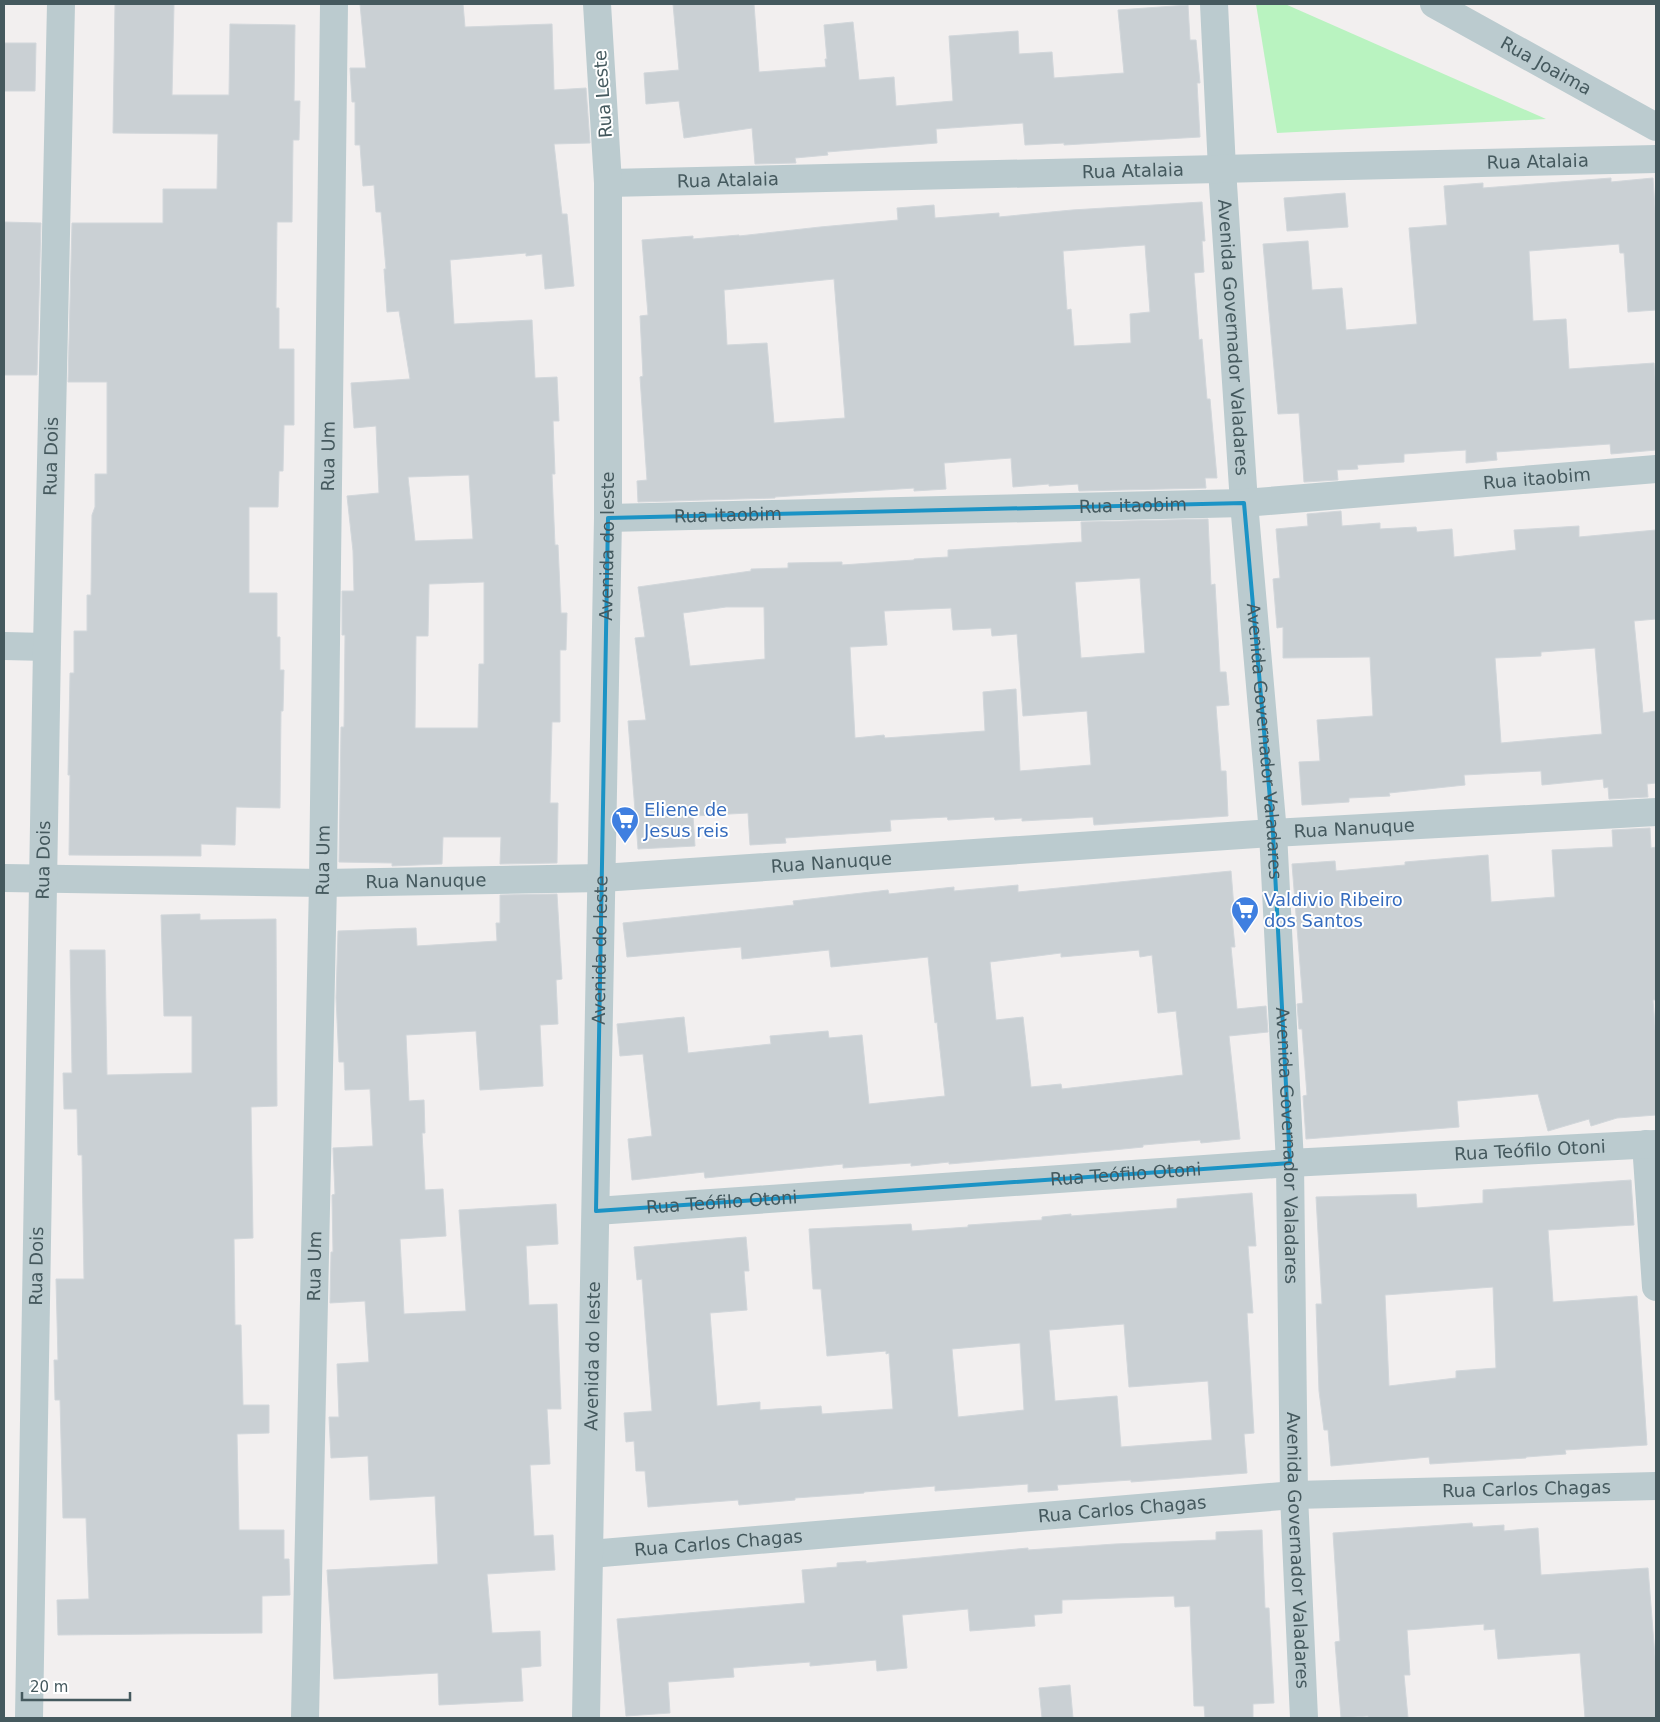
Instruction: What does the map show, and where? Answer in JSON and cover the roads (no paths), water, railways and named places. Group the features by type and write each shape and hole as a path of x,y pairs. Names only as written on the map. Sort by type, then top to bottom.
{"street":[{"name":"Rua Dois","path":"29,1718 47,646 61,4"},
{"name":"Rua Um","path":"305,1718 323,882 334,4"},
{"name":"Rua Leste","path":"597,4 608,183"},
{"name":"Avenida Governador Valadares","path":"1214,4 1222,169 1244,503 1273,833 1290,1164 1294,1495 1304,1718"},
{"name":"Rua Joaima","path":"1434,4 1656,128"},
{"name":"Rua Atalaia","path":"608,183 1656,159"},
{"name":"Avenida do leste","path":"586,1718 608,518 608,183"},
{"name":"Rua itaobim","path":"608,518 1244,503 1656,470"},
{"path":"4,646 47,646"},
{"name":"Rua Nanuque","path":"4,878 323,882 602,878 1273,833 1656,812"},
{"path":"1651,1144 1656,1287"},
{"name":"Rua Teófilo Otoni","path":"596,1211 1290,1164 1651,1144"},
{"name":"Rua Carlos Chagas","path":"590,1554 1294,1495 1656,1486"}],"place":[{"name":"Eliene de Jesus reis","path":"625,844"},
{"name":"Valdivio Ribeiro dos Santos","path":"1245,934"}]}
